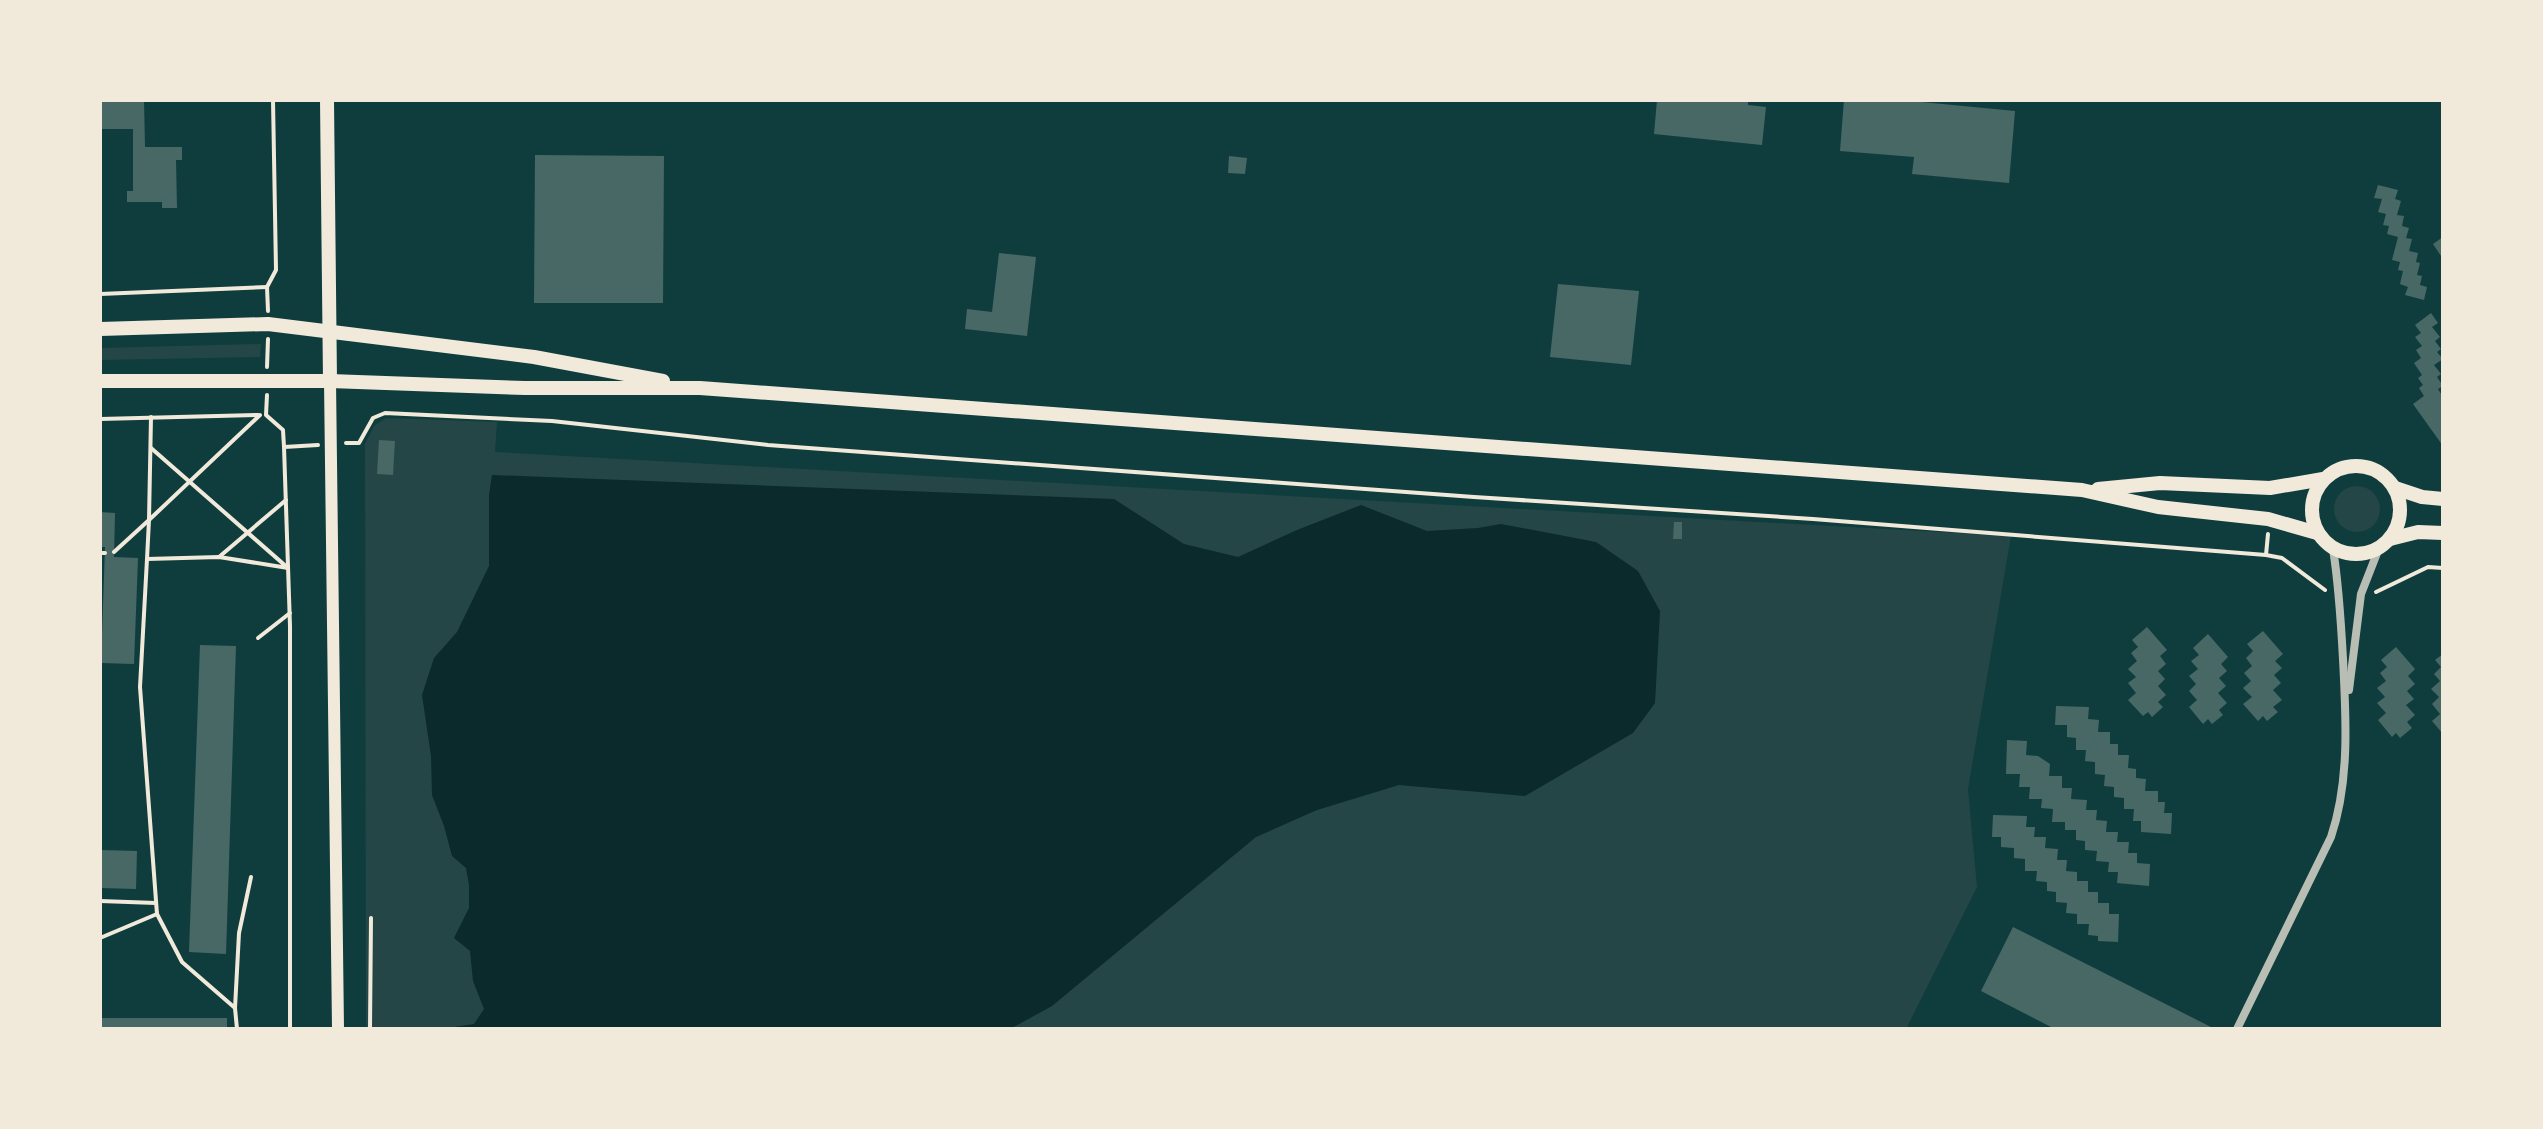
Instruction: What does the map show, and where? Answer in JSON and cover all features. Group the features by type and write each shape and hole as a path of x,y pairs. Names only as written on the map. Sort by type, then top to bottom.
{"main road":[{"path":"327,100 338,1029"},
{"path":"100,329 268,324 534,357 700,388"},
{"path":"100,381 330,381 525,388 700,388 2082,490 2158,507 2268,519 2317,533"},
{"path":"2384,544 2397,528 2400,514 2400,501 2387,478 2376,470 2349,466 2323,479 2311,505 2312,520 2317,533 2333,549 2356,555 2418,532 2443,533"},
{"path":"2082,490 2160,483 2270,488 2323,479"},
{"path":"2395,488 2422,497 2443,499"}],"street":[{"path":"2237,1029 2331,837 2339,814 2346,711 2361,594 2384,544"},
{"path":"2333,549 2340,593 2346,711"}],"path":[{"path":"266,415 267,287 276,270 273,100"},
{"path":"100,294 267,287"},
{"path":"284,447 359,443 373,418 385,413 552,421 768,445 1813,519 2266,555 2282,558 2317,586 2340,593"},
{"path":"114,552 260,415"},
{"path":"100,419 266,415 283,430 290,613 290,1029"},
{"path":"151,417 140,687 157,914 182,962 235,1008"},
{"path":"151,448 288,568"},
{"path":"219,557 286,500"},
{"path":"147,559 219,557 288,568"},
{"path":"2361,594 2370,595 2428,567 2443,568"},
{"path":"258,638 290,613"},
{"path":"237,1029 235,1008 239,933 251,877"},
{"path":"100,901 156,903"},
{"path":"100,938 157,914"},
{"path":"370,1029 371,918"}],"shaded area":[{"path":"261,344 260,357 100,360 100,348"},
{"path":"386,418 497,422 495,452 2011,536 1968,789 1977,887 1906,1029 366,1029 365,444 374,426"},
{"path":"492,475 1114,499 1184,544 1238,557 1361,505 1427,531 1501,524 1596,542 1638,571 1660,611 1655,703 1633,733 1525,796 1399,785 1317,810 1256,837 1052,1006 1010,1029 441,1029 474,1024 484,1009 473,981 470,951 454,938 469,908 469,885 466,868 452,856 432,795 431,756 422,695 434,658 457,632 489,566"},
{"path":"2357,486 2373,493 2380,509 2373,525 2357,532 2341,525 2334,509 2341,493"}],"building":[{"path":"102,100 144,100 145,147 182,147 182,160 176,160 177,208 162,208 162,202 127,202 127,191 133,191 133,129 100,129"},
{"path":"1657,100 1748,100 1748,105 1766,107 1762,145 1654,134"},
{"path":"1844,100 1901,100 2015,111 2009,183 1912,174 1914,157 1840,151"},
{"path":"535,155 664,156 663,303 534,303"},
{"path":"1229,156 1247,158 1245,174 1228,173"},
{"path":"2378,185 2398,190 2395,199 2401,201 2397,215 2404,216 2402,226 2409,228 2406,238 2412,239 2409,251 2418,253 2416,262 2420,263 2417,275 2422,276 2420,285 2427,287 2424,300 2405,295 2408,287 2400,284 2403,271 2398,270 2400,262 2392,260 2398,237 2387,234 2389,226 2383,225 2386,214 2378,212 2382,199 2374,198"},
{"path":"2443,237 2443,259 2433,244"},
{"path":"999,253 1036,257 1027,336 965,329 967,309 992,312"},
{"path":"1558,284 1639,291 1631,365 1550,357"},
{"path":"2431,313 2438,323 2432,327 2440,337 2435,341 2441,349 2437,352 2443,359 2434,365 2441,374 2437,377 2443,386 2438,389 2443,397 2443,446 2413,404 2424,396 2419,388 2423,385 2418,378 2422,375 2414,363 2421,358 2416,350 2422,346 2415,337 2421,333 2415,325"},
{"path":"379,440 395,441 393,475 377,474"},
{"path":"100,512 115,513 114,557 138,558 134,664 101,663 105,547 100,547"},
{"path":"1674,522 1682,522 1682,539 1673,539"},
{"path":"2147,627 2167,650 2160,656 2166,664 2158,671 2165,679 2158,686 2166,695 2158,702 2163,707 2152,717 2148,712 2143,716 2128,700 2136,693 2128,683 2136,677 2128,669 2137,661 2131,653 2138,647 2132,640"},
{"path":"2263,631 2283,654 2275,661 2282,668 2274,675 2281,683 2273,690 2282,700 2273,707 2278,712 2267,721 2263,716 2258,721 2243,704 2252,697 2243,688 2251,681 2244,673 2252,666 2246,658 2253,651 2247,644"},
{"path":"2208,634 2228,657 2221,664 2227,671 2219,678 2226,686 2218,693 2227,703 2219,710 2223,715 2212,724 2208,719 2203,724 2189,707 2197,700 2189,691 2196,684 2189,676 2198,669 2191,661 2199,655 2193,648"},
{"path":"200,645 236,646 226,954 189,952"},
{"path":"2396,647 2415,669 2408,676 2415,684 2407,691 2414,699 2406,705 2415,715 2407,722 2412,728 2400,738 2396,733 2392,737 2378,720 2386,713 2377,703 2385,697 2377,688 2386,681 2380,673 2387,667 2381,660"},
{"path":"2443,654 2443,734 2432,721 2440,714 2432,704 2439,697 2431,689 2440,681 2434,674 2441,667 2435,660"},
{"path":"2056,706 2089,707 2088,719 2099,720 2098,732 2110,732 2110,744 2118,744 2118,755 2129,755 2128,768 2136,769 2136,778 2146,779 2145,791 2158,791 2158,802 2165,802 2164,813 2172,813 2171,834 2141,832 2141,821 2133,821 2134,809 2124,809 2124,798 2114,797 2114,787 2104,786 2105,775 2095,774 2095,762 2085,761 2086,750 2076,750 2076,738 2067,737 2067,725 2055,725"},
{"path":"2007,740 2027,741 2026,755 2038,756 2050,764 2049,776 2062,776 2062,788 2072,788 2071,799 2087,800 2086,810 2097,810 2096,820 2107,821 2106,832 2118,832 2117,842 2129,842 2128,853 2137,853 2137,863 2150,864 2149,886 2117,883 2118,872 2108,872 2109,862 2096,861 2097,851 2085,850 2085,841 2076,840 2076,830 2065,830 2065,822 2052,822 2053,809 2041,808 2042,799 2029,799 2030,787 2019,787 2020,774 2006,774"},
{"path":"1993,815 2027,816 2026,827 2035,827 2034,837 2046,837 2045,848 2058,849 2057,860 2067,860 2066,871 2077,872 2077,881 2088,881 2088,892 2098,892 2098,903 2109,903 2109,914 2119,914 2118,942 2098,941 2098,936 2088,935 2089,924 2077,924 2077,914 2066,913 2067,903 2056,902 2056,892 2047,891 2047,882 2036,881 2037,871 2025,871 2025,859 2014,858 2014,848 2001,847 2001,837 1992,837"},
{"path":"100,850 137,851 136,889 100,888"},
{"path":"2013,927 2215,1029 2055,1029 1981,991"},
{"path":"100,1018 227,1018 227,1029 100,1029"}]}
